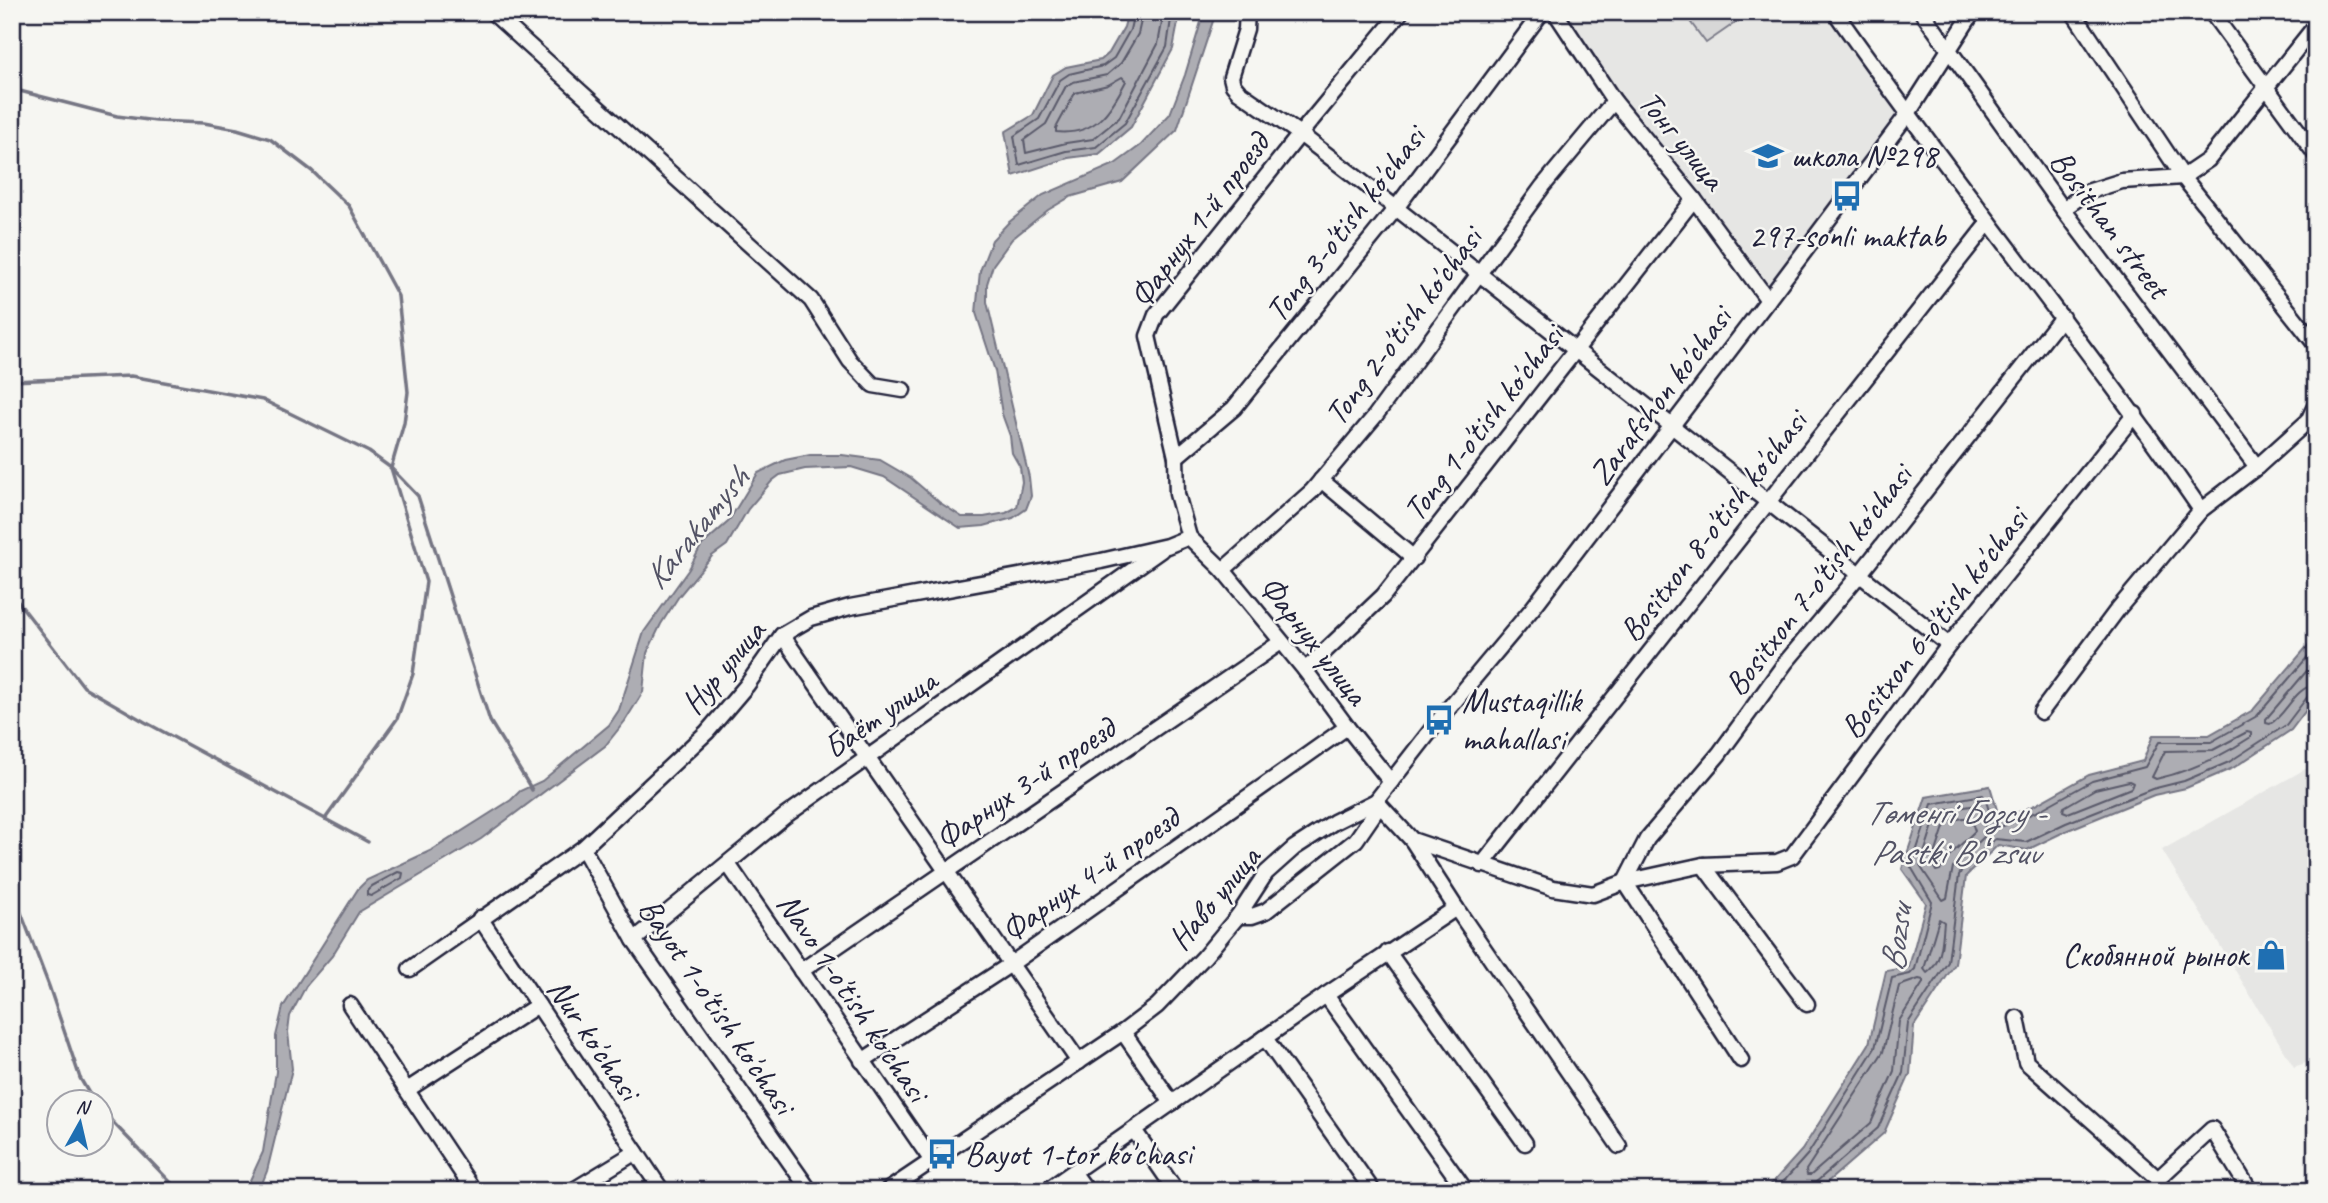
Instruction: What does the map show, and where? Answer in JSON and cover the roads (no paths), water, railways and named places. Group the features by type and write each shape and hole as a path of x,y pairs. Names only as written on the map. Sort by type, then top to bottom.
{"street":[{"path":"492,12 811,300 850,361 873,385 903,390"},
{"path":"1247,12 1246,29 1231,77 1239,92 1300,134 1396,208 1949,645"},
{"name":"Фарнух 1-й проезд","path":"1189,537 1177,495 1176,457 1148,336 1156,315 1401,12"},
{"name":"Tong 3-o'tish ko'chasi","path":"1176,457 1234,408 1396,208 1542,12"},
{"name":"Тонг улица","path":"1555,12 1614,101 1694,199 1768,300"},
{"path":"1835,12 1907,115 2135,414 2201,510"},
{"name":"Bosithan street","path":"1922,12 2063,209 2257,467"},
{"name":"Zarafshon ko'chasi","path":"1238,916 1252,916 1266,911 1356,840 1391,782 1438,719 1532,609 1907,115 1973,12"},
{"path":"2073,12 2183,177 2316,345"},
{"path":"2211,12 2316,155"},
{"path":"2063,209 2087,192 2122,181 2183,177 2208,160 2316,25"},
{"name":"Tong 2-o'tish ko'chasi","path":"1223,570 1312,491 1375,416 1543,186 1614,101"},
{"name":"Tong 1-o'tish ko'chasi","path":"1305,670 1383,596 1694,199"},
{"name":"Bositxon 8-o'tish ko'chasi","path":"1482,865 1989,222"},
{"name":"Bositxon 7-o'tish ko'chasi","path":"1625,883 1647,839 1718,754 1786,663 1859,575 2062,317"},
{"path":"2041,712 2118,609 2201,510 2257,467 2308,421 2316,404"},
{"name":"Bositxon 6-o'tish ko'chasi","path":"1703,865 1777,862 1793,856 1949,645 2135,414"},
{"path":"1321,480 1414,558"},
{"name":"Фарнух улица","path":"1189,537 1223,570 1305,670 1346,727 1391,782"},
{"name":"Нур улица","path":"410,968 583,848 707,732 747,685 782,635 811,618 850,607 1101,561 1167,546 1189,537"},
{"name":"Баёт улица","path":"634,940 785,816 1167,546"},
{"path":"782,635 869,756 1079,1062"},
{"name":"Фарнух 3-й проезд","path":"801,971 1281,642"},
{"name":"Фарнух 4-й проезд","path":"862,1061 1011,964 1346,727"},
{"path":"1378,803 1412,840 1619,1146"},
{"name":"Наво улица","path":"887,1191 1123,1032 1157,1006 1204,957 1238,916 1266,873 1294,848 1335,822 1378,803"},
{"path":"1412,840 1553,888 1593,894 1625,883 1703,865 1807,1004"},
{"name":"Bayot 1-o'tish ko'chasi","path":"583,848 634,940 810,1191"},
{"name":"Navo 1-o'tish ko'chasi","path":"728,864 932,1161"},
{"path":"1625,883 1741,1060"},
{"path":"1046,1191 1388,952 1456,908"},
{"name":"Nur ko'chasi","path":"480,918 662,1191"},
{"path":"1388,952 1525,1143"},
{"path":"1326,995 1466,1191"},
{"path":"407,1090 538,1004"},
{"path":"351,1005 474,1191"},
{"path":"2017,1018 2026,1062 2158,1179 2212,1129 2250,1191"},
{"path":"1123,1032 1172,1103"},
{"path":"1265,1038 1373,1191"},
{"path":"1134,1130 1176,1191"},
{"path":"572,1191 636,1152"},
{"path":"1074,1173 1087,1191"}],"water":[{"path":"1128,12 1180,12 1173,49 1131,127 1099,154 1068,158 1013,176 1005,132 1033,115 1053,75 1066,67 1101,60 1109,53 1124,27"},
{"path":"1204,12 1216,12 1177,130 1122,182 1070,197 1048,210 1012,239 993,265 987,284 987,302 1029,477 1031,496 1026,509 1013,518 984,526 960,528 884,477 851,467 805,469 780,475 772,481 748,509 727,545 712,556 679,596 661,624 647,653 643,692 605,746 481,839 359,912 332,956 306,986 290,1016 288,1032 292,1069 267,1171 259,1191 245,1191 263,1152 276,1072 276,1036 283,1007 358,889 367,880 432,850 511,800 520,791 542,781 609,725 619,710 644,632 689,569 701,546 728,522 758,473 785,460 810,455 842,455 880,460 911,478 962,517 1006,513 1017,507 1022,482 1020,467 1012,453 995,371 976,313 980,271 992,240 1008,223 1043,195 1115,164 1141,145 1170,114"},
{"name":"Төменгі Бозсу - Pastki Boʻzsuv","path":"2316,636 2316,697 2291,730 2233,768 2186,788 2154,795 2027,850 1998,845 1966,876 1955,964 1914,1026 1910,1074 1884,1133 1817,1191 1765,1191 1802,1150 1869,1044 1886,971 1909,967 1926,903 1902,869 1926,797 1990,786 2000,820 2035,805 2089,775 2143,761 2153,735 2209,735 2253,710"}],"waterway":[{"path":"12,89 117,116 204,123 270,139 312,171 349,206 398,296 408,392 404,423 391,468 426,582 413,674 397,719 325,819"},
{"path":"12,381 131,376 263,400 369,452 391,468 418,496 490,721 532,790"},
{"path":"12,594 84,687 368,842"},
{"path":"12,889 86,1088"},
{"path":"116,1126 179,1191"}],"place":[{"name":"школа №298","path":"1768,156"},
{"name":"297-sonli maktab","path":"1847,196"},
{"name":"Mustaqillik mahallasi","path":"1439,720"},
{"name":"Скобянной рынок","path":"2271,955"},
{"name":"Bayot 1-tor ko'chasi","path":"942,1154"}],"water label":[{"name":"Karakamysh","path":"696,528"},
{"name":"Bozsu","path":"1896,938"}]}
